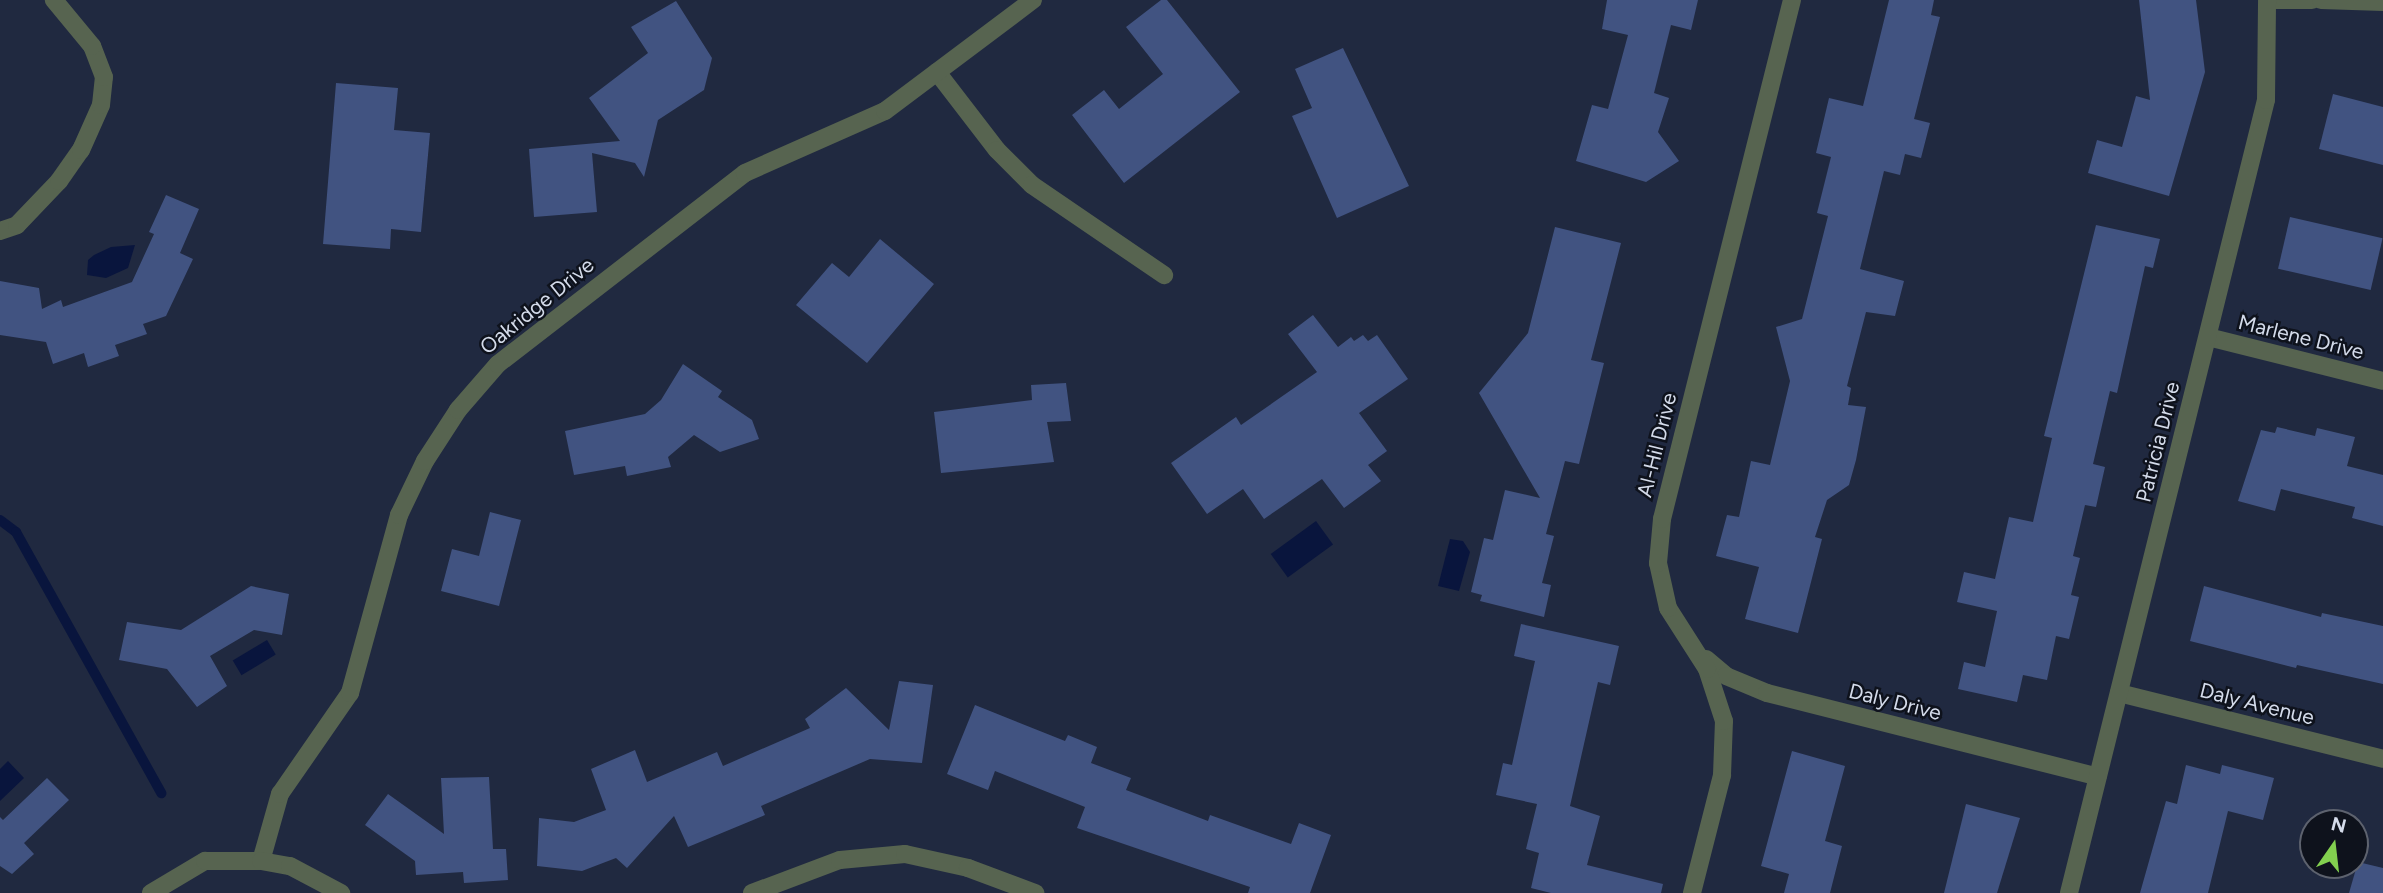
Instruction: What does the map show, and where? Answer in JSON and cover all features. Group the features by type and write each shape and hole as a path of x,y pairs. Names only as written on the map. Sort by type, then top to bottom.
{"street":[{"path":"0,231 24,218 60,181 81,150 101,105 104,77 92,46 54,0"},
{"name":"Oakridge Drive","path":"261,861 280,794 350,694 399,515 425,461 458,410 520,343 745,173 779,155 851,130 885,111 1034,0"},
{"name":"Al-Hil Drive","path":"1692,893 1726,748 1718,694 1668,608 1658,563 1662,519 1792,0"},
{"name":"Patricia Drive","path":"2070,893 2266,100 2267,0"},
{"path":"2274,0 2312,0"},
{"path":"2321,0 2383,2"},
{"path":"937,72 997,150 1032,185 1164,275"},
{"name":"Marlene Drive","path":"2208,337 2383,381"},
{"name":"Daly Drive","path":"1691,646 1726,676 1767,693 2098,776"},
{"name":"Daly Avenue","path":"2119,692 2383,760"},
{"path":"752,893 840,860 905,854 968,867 1035,893"},
{"path":"151,893 205,861 261,861 308,873 341,893"}],"water":[{"path":"135,245 128,268 106,278 87,275 88,260 94,255 111,247"},
{"path":"1316,521 1333,544 1288,577 1271,554"},
{"path":"1450,539 1463,541 1470,552 1459,591 1438,586"},
{"path":"267,640 276,655 241,675 233,661"},
{"path":"8,761 24,778 0,801 0,769"}],"building":[{"path":"1161,0 1167,0 1240,92 1124,183 1072,115 1104,90 1119,109 1163,74 1126,27"},
{"path":"1607,0 1698,0 1691,30 1671,25 1654,93 1669,98 1658,132 1679,161 1646,182 1576,161 1592,105 1608,109 1628,35 1602,29"},
{"path":"1889,0 1934,0 1931,15 1940,17 1914,119 1930,123 1921,158 1905,154 1900,175 1884,171 1860,269 1904,281 1895,316 1866,312 1847,386 1851,388 1848,405 1866,407 1856,460 1849,485 1827,500 1815,537 1822,539 1798,633 1745,619 1759,567 1716,556 1727,515 1739,517 1751,461 1770,465 1790,381 1776,327 1802,319 1828,216 1817,213 1831,157 1816,153 1829,98 1863,106"},
{"path":"2139,0 2196,0 2205,72 2169,196 2088,173 2097,140 2122,147 2136,96 2150,100"},
{"path":"676,1 712,58 704,90 658,120 644,177 635,163 592,153 597,212 534,217 529,149 620,141 589,98 648,53 631,27"},
{"path":"1343,48 1409,186 1337,218 1292,116 1312,108 1295,69"},
{"path":"336,83 398,88 394,130 430,133 421,232 391,229 390,249 323,244"},
{"path":"2333,94 2383,107 2383,165 2319,149"},
{"path":"166,195 199,209 180,253 193,259 166,316 143,324 147,334 115,345 119,356 88,367 84,353 53,364 46,342 0,335 0,281 39,288 42,309 61,300 63,307 132,282 154,234 149,232"},
{"path":"2290,217 2383,238 2371,290 2278,269"},
{"path":"2096,225 2160,239 2153,268 2145,266 2117,393 2110,391 2093,464 2105,467 2096,507 2085,505 2073,556 2080,558 2071,595 2079,597 2069,639 2056,636 2047,680 2023,675 2017,702 1958,689 1964,662 1985,667 1997,611 1957,602 1964,572 1995,579 2009,517 2033,522 2052,438 2044,436"},
{"path":"1555,227 1621,243 1591,360 1604,363 1579,464 1565,461 1546,534 1554,536 1542,583 1551,585 1544,617 1480,601 1482,595 1471,592 1484,538 1493,540 1505,490 1540,498 1479,393 1528,333"},
{"path":"880,239 934,284 867,363 796,305 832,263 849,277"},
{"path":"1313,315 1338,347 1351,337 1354,341 1363,335 1368,341 1377,335 1408,379 1359,413 1387,451 1368,465 1381,481 1344,508 1322,479 1264,519 1243,489 1207,514 1171,463 1236,417 1241,425 1317,372 1288,334"},
{"path":"683,364 722,391 718,397 752,420 759,439 720,452 694,435 668,457 671,467 627,476 625,466 574,475 565,431 645,414 661,400"},
{"path":"1066,383 1071,421 1047,422 1054,462 941,473 934,412 1032,400 1031,385"},
{"path":"2277,427 2315,436 2317,428 2355,437 2347,466 2383,475 2383,526 2352,518 2355,507 2281,489 2275,511 2238,501 2261,430 2275,433"},
{"path":"490,512 521,520 499,606 441,591 452,549 479,556"},
{"path":"251,586 289,594 282,635 254,630 210,656 227,686 197,707 167,669 119,660 127,622 181,630"},
{"path":"2204,586 2321,617 2322,613 2383,626 2383,684 2297,665 2296,668 2190,641"},
{"path":"1521,624 1619,646 1610,685 1598,682 1570,806 1600,816 1587,865 1663,884 1661,893 1551,893 1531,888 1539,853 1526,849 1537,804 1496,795 1503,763 1512,765 1535,661 1514,656"},
{"path":"899,681 933,685 922,763 870,759 761,806 765,815 688,847 674,816 627,868 616,858 582,871 537,866 539,818 574,822 606,810 591,769 635,750 647,782 717,752 723,766 810,728 805,719 846,688 889,730"},
{"path":"975,705 1065,741 1068,735 1097,747 1091,763 1131,778 1126,790 1208,821 1210,815 1291,844 1299,823 1331,835 1310,893 1248,893 1250,887 1077,828 1085,807 995,771 988,790 947,774"},
{"path":"1792,751 1845,766 1825,841 1842,846 1830,893 1784,893 1789,874 1761,866"},
{"path":"2186,765 2220,774 2222,765 2274,778 2263,820 2228,811 2208,893 2140,893 2166,801 2177,804"},
{"path":"489,777 493,849 506,849 508,880 464,883 463,872 416,875 415,861 365,825 388,794 444,834 441,778"},
{"path":"47,778 69,800 24,843 34,854 12,874 0,866 0,817 3,820"},
{"path":"1966,804 2020,818 1997,893 1944,893"},
{"path":"2369,865 2383,868 2383,893 2349,893 2353,879 2369,879"}],"waterway":[{"path":"0,520 16,532 161,793"}]}
